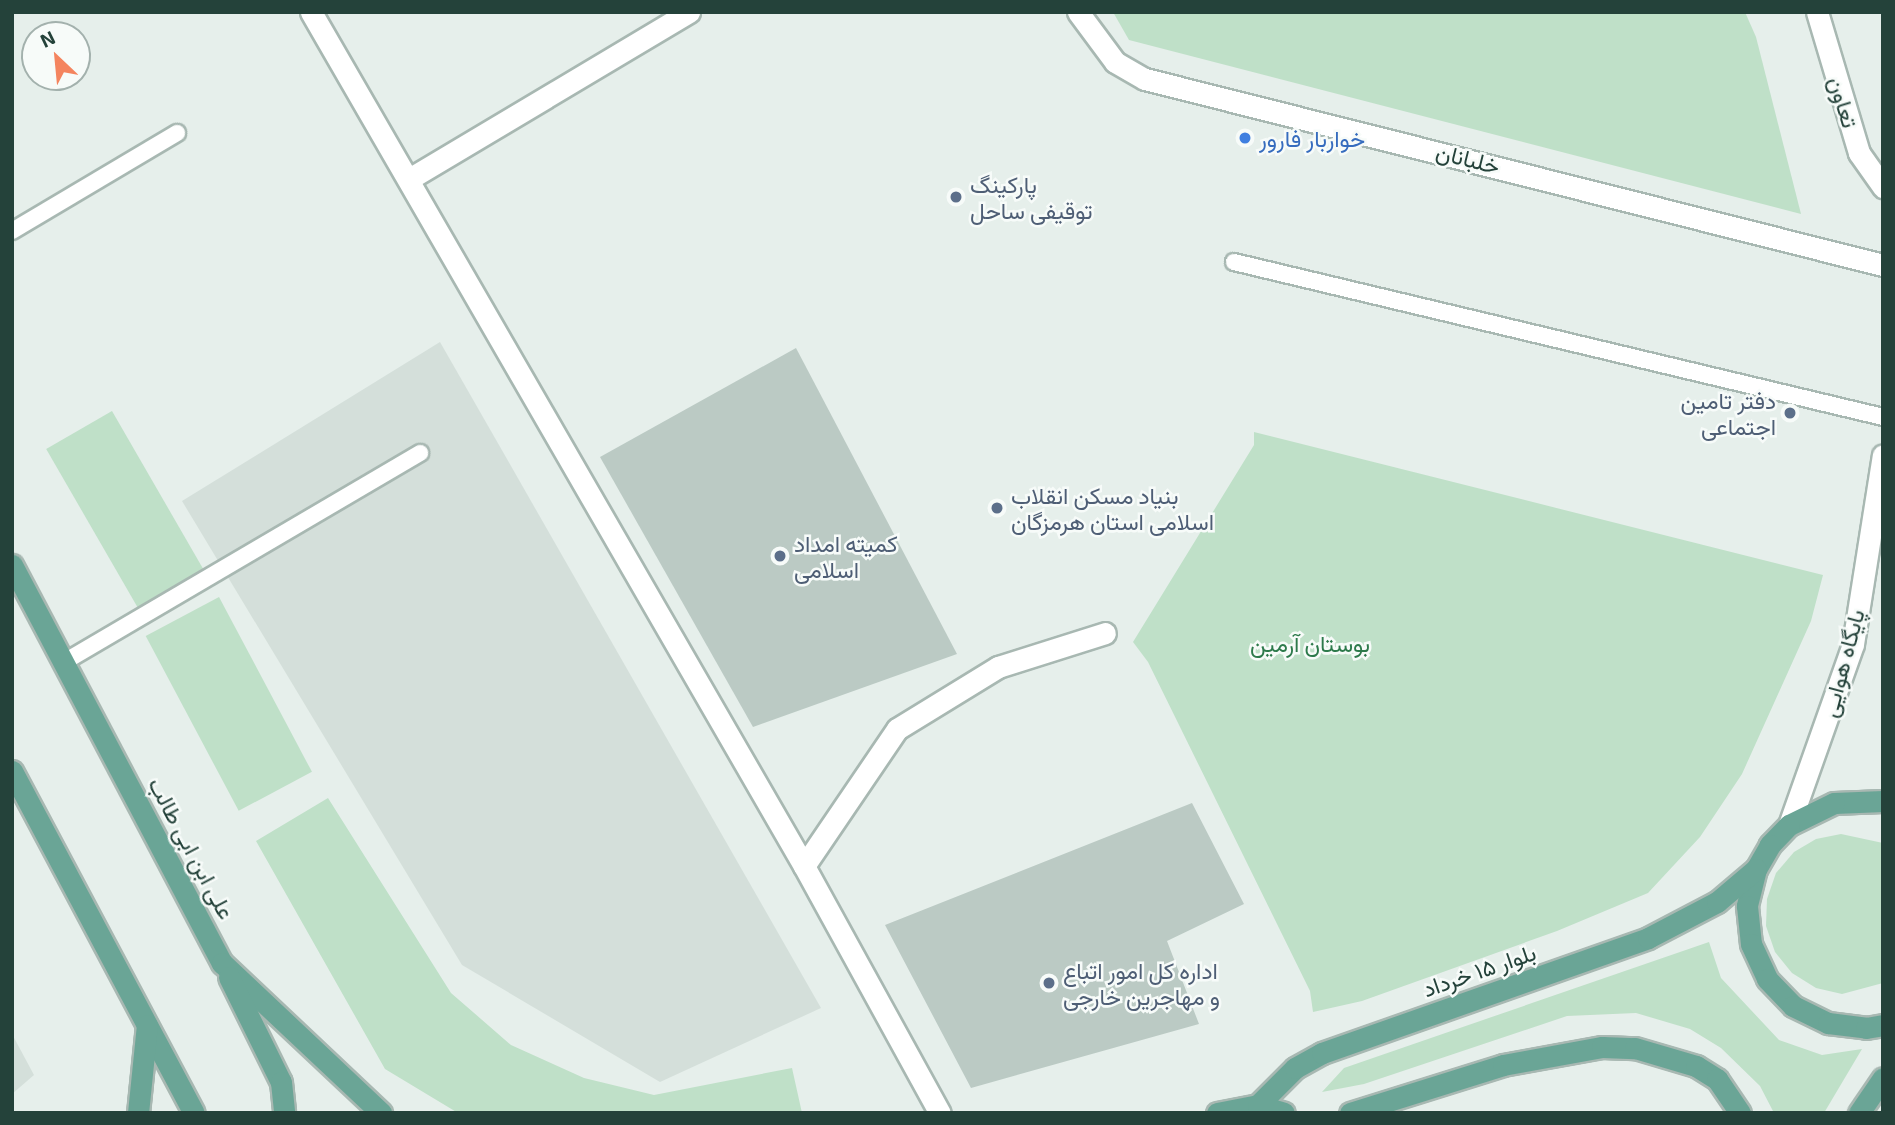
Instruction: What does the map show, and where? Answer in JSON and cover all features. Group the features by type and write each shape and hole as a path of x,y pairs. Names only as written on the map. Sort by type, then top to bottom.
{"main road":[{"name":"علی ابن ابی طالب","path":"12,565 222,963 381,1113"},
{"path":"12,771 194,1113"},
{"path":"1883,802 1834,803 1789,825 1770,845 1756,869 1747,906 1751,944 1767,979 1793,1006 1828,1023 1866,1028 1883,1025"},
{"name":"بلوار ۱۵ خرداد","path":"1258,1105 1295,1068 1322,1054 1648,938 1717,902 1756,869"},
{"path":"222,963 281,1082 284,1113"},
{"path":"138,1113 147,1025"},
{"path":"1350,1113 1503,1065 1602,1047 1634,1048 1696,1066 1717,1079 1740,1113"},
{"path":"1859,1113 1883,1078"},
{"path":"1217,1113 1258,1105 1284,1113"}],"street":[{"path":"311,12 804,866 940,1113"},
{"path":"409,179 689,12"},
{"name":"خلبانان","path":"1078,12 1115,62 1145,79 1883,265"},
{"name":"تعاون","path":"1817,12 1859,153 1883,187"},
{"name":"پایگاه هوایی","path":"1789,825 1853,644 1883,455"},
{"path":"804,866 897,729 998,667 1105,633"}],"lane":[{"path":"12,231 177,133"},
{"path":"1234,261 1883,417"},
{"path":"64,663 420,453"}],"shaded area":[{"path":"440,342 821,1008 660,1082 462,965 182,501"},
{"path":"12,1034 34,1075 12,1094"}],"green space":[{"path":"1113,12 1745,12 1756,37 1801,214 1129,40"},
{"path":"112,411 204,569 138,607 46,449"},
{"name":"بوستان آرمین","path":"1254,432 1823,575 1811,621 1742,774 1700,837 1648,893 1557,931 1362,1001 1313,1012 1310,991 1148,662 1133,642 1254,445"},
{"path":"219,597 312,772 239,811 146,636"},
{"path":"328,798 451,993 511,1045 584,1078 654,1095 792,1068 802,1113 458,1113 385,1069 256,841"},
{"path":"1841,834 1883,843 1883,983 1842,994 1816,988 1792,973 1775,952 1766,926 1767,899 1776,873 1794,852 1816,839"},
{"path":"1709,942 1721,978 1779,1040 1822,1055 1862,1049 1824,1113 1774,1113 1760,1086 1721,1048 1690,1029 1636,1013 1567,1016 1364,1084 1322,1092 1344,1068"}],"building":[{"name":"کمیته امداد اسلامی","path":"796,348 957,654 753,727 600,457"},
{"name":"اداره کل امور اتباع و مهاجرین خارجی","path":"1192,803 1244,904 1167,941 1199,1024 971,1088 885,925"}],"place":[{"name":"خواربار فارور","path":"1245,138"},
{"name":"پارکینگ توقیفی ساحل","path":"956,197"},
{"name":"دفتر تامین اجتماعی","path":"1790,413"},
{"name":"بنیاد مسکن انقلاب اسلامی استان هرمزگان","path":"997,508"},
{"name":"کمیته امداد اسلامی","path":"780,556"},
{"name":"اداره کل امور اتباع و مهاجرین خارجی","path":"1049,983"}]}
